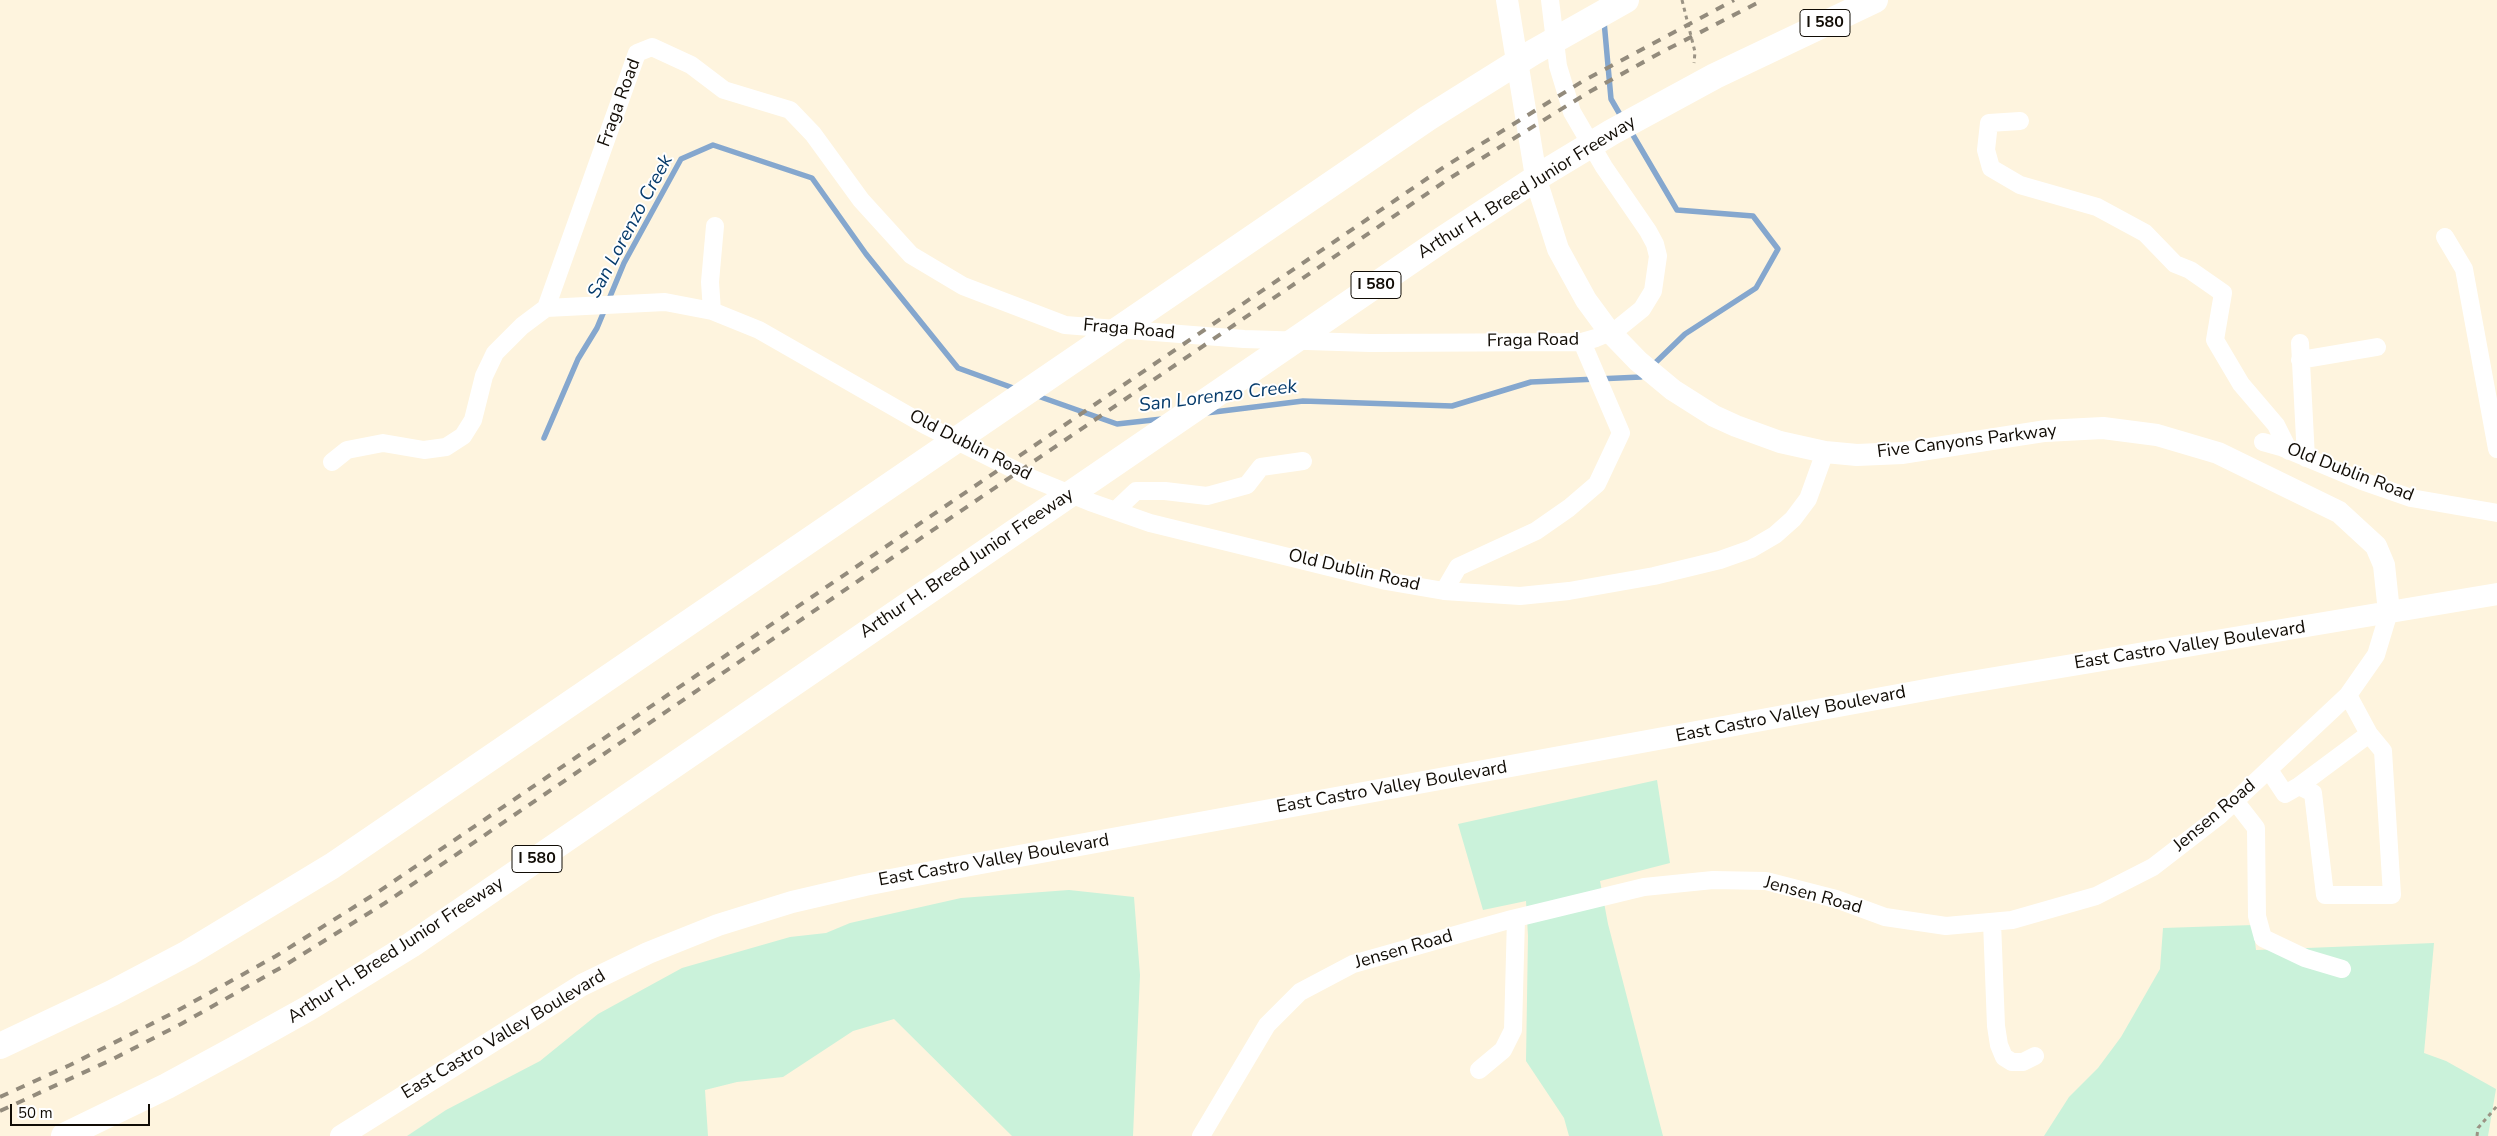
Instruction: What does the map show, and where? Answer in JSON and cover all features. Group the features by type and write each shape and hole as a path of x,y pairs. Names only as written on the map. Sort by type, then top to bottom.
{"highway":[{"path":"0,1046 156,970 300,887 425,805 1227,254 1480,85 1626,0"},
{"name":"Arthur H. Breed Junior Freeway","path":"64,1136 203,1067 307,1009 377,966 1510,195 1647,113 1775,46 1875,0"}],"main road":[{"name":"Five Canyons Parkway","path":"1507,0 1542,201 1556,242 1576,284 1596,314 1621,345 1673,390 1714,416 1736,426 1802,448 1825,452 1864,455 1903,453 2045,431 2103,428 2158,435 2218,453 2339,512 2376,546 2384,565 2389,612"},
{"name":"East Castro Valley Boulevard","path":"341,1136 582,985 648,953 718,925 792,902 932,872 1953,685 2497,594"}],"street":[{"name":"Fraga Road","path":"546,308 637,53 652,47 691,65 724,90 790,110 813,134 861,200 911,255 963,286 1066,324 1244,339 1370,344 1582,342 1616,330 1642,309 1653,291 1658,256 1655,244 1648,231 1604,167 1572,112 1558,66 1550,0"},
{"path":"2020,121 1988,122 1986,150 1991,168 2020,185 2098,207 2145,233 2175,264 2190,270 2223,293 2215,340 2242,384 2276,425 2289,451"},
{"path":"712,312 710,282 715,226"},
{"path":"2445,237 2464,269 2497,449"},
{"name":"Old Dublin Road","path":"546,308 665,302 712,312 759,330 925,424 1031,478 1150,523 1386,581 1444,591 1520,596 1578,590 1654,576 1720,560 1751,550 1775,535 1793,519 1808,499 1825,452"},
{"path":"332,462 347,450 383,443 424,450 446,447 463,436 472,420 484,376 495,353 522,326 546,308"},
{"path":"1444,591 1458,567 1536,531 1569,508 1597,484 1620,433 1582,342"},
{"path":"2306,458 2300,352 2377,347"},
{"name":"Old Dublin Road","path":"2263,442 2411,498 2497,513"},
{"path":"1116,510 1136,491 1165,491 1207,496 1247,486 1261,467 1303,461"},
{"name":"Jensen Road","path":"1201,1136 1267,1025 1300,992 1353,964 1516,918 1644,887 1713,880 1766,882 1836,899 1885,917 1946,926 2012,920 2096,896 2154,867 2235,801 2348,695 2376,655 2389,612"},
{"path":"2299,786 2313,793 2325,894 2392,895 2383,751 2369,734 2348,695"},
{"path":"2269,770 2285,794 2299,786 2369,734"},
{"path":"2235,801 2256,828 2257,916 2263,938 2306,958 2342,969"},
{"path":"1479,1070 1504,1050 1513,1030 1516,918"},
{"path":"1992,922 1996,1026 1999,1046 2004,1057 2012,1062 2023,1062 2035,1056"}],"path":[{"path":"1682,0 1695,52 1694,71"},
{"path":"2477,1136 2478,1128 2497,1106"}],"green space":[{"path":"1657,780 1670,863 1600,881 1608,924 1663,1136 1569,1136 1564,1118 1526,1061 1528,936 1526,901 1483,910 1458,824"},
{"path":"1069,890 1134,897 1140,975 1133,1136 1012,1136 894,1019 853,1031 783,1077 737,1082 705,1090 708,1136 407,1136 446,1110 540,1061 598,1014 682,968 790,937 826,933 850,923 961,898"},
{"path":"2253,925 2256,950 2434,943 2424,1053 2446,1061 2496,1089 2488,1136 2044,1136 2069,1097 2098,1068 2121,1037 2160,969 2163,928"}],"waterway":[{"name":"San Lorenzo Creek","path":"1604,21 1611,99 1622,118"},
{"name":"San Lorenzo Creek","path":"1630,130 1677,210 1753,216 1778,249 1756,288 1685,334 1652,366"},
{"name":"San Lorenzo Creek","path":"544,438 578,359 597,328 624,263 681,159 713,145 812,178 866,254 958,368 1016,389"},
{"name":"San Lorenzo Creek","path":"1206,413 1303,401 1452,406 1531,382 1641,377 1645,373"},
{"name":"San Lorenzo Creek","path":"1035,395 1117,424 1162,419"}],"railway":[{"path":"0,1097 70,1065 175,1012 276,956 378,892 1444,167 1583,81 1734,0"},
{"path":"0,1111 113,1059 181,1024 282,967 385,903 1450,178 1589,92 1763,0"}]}
